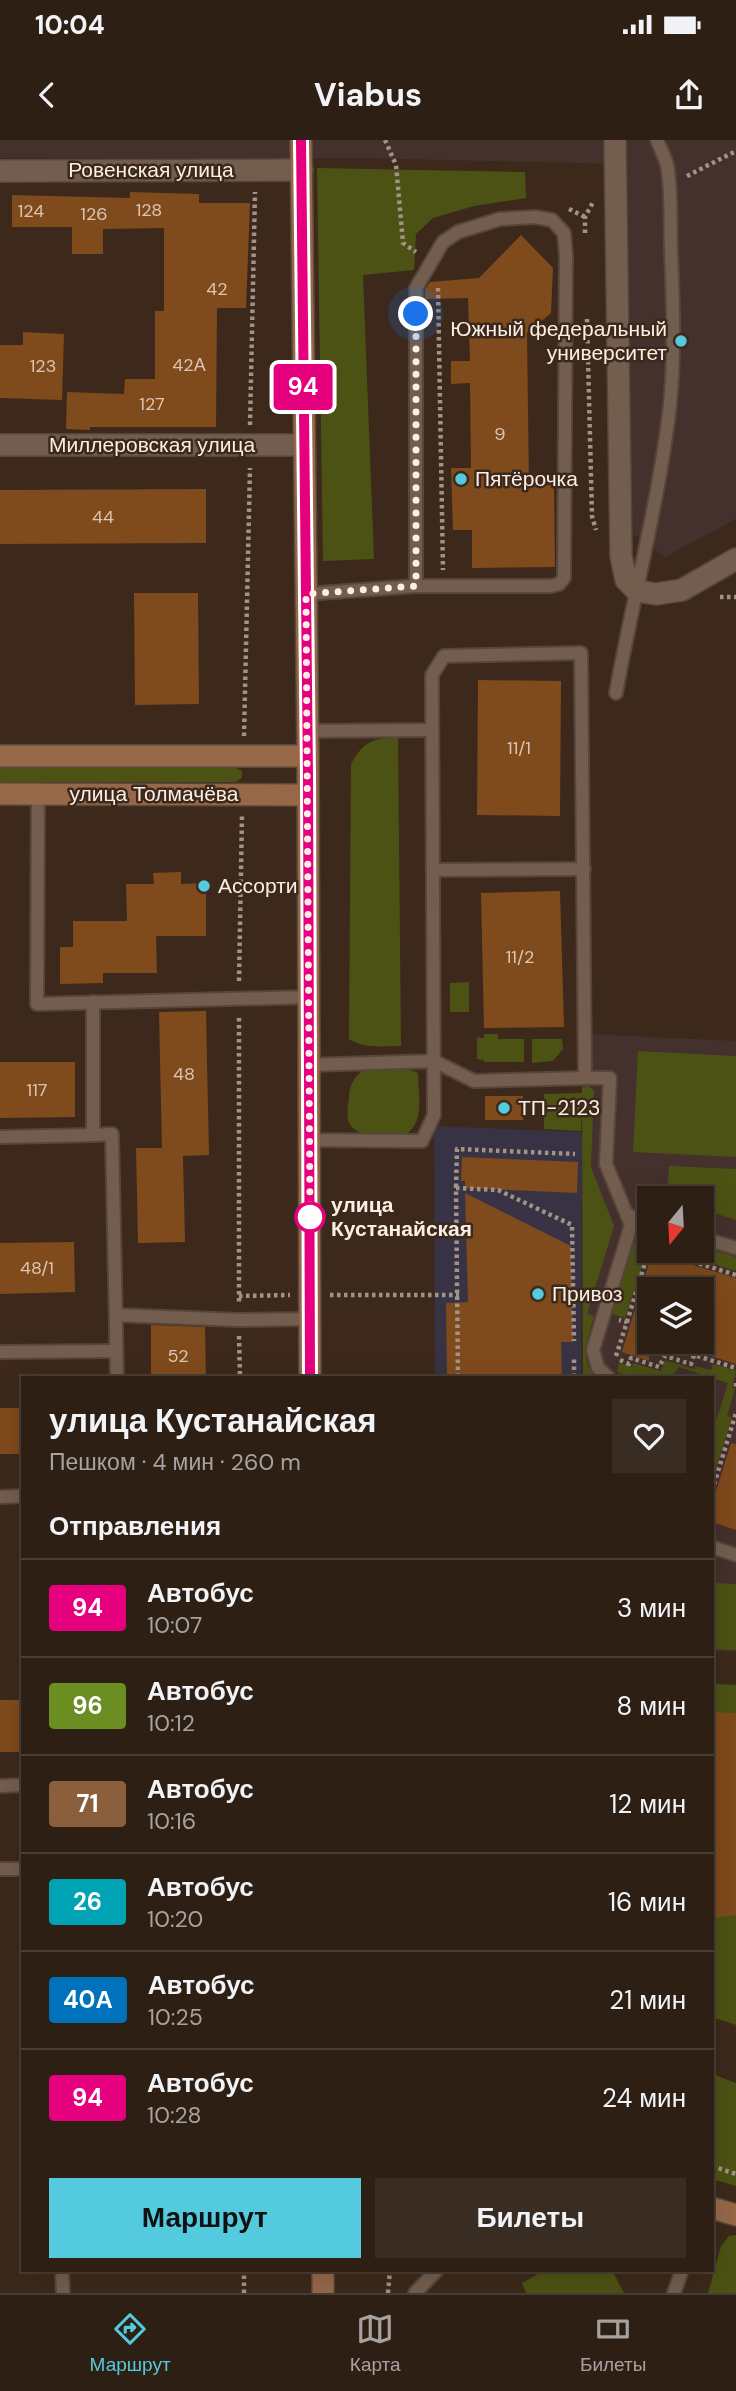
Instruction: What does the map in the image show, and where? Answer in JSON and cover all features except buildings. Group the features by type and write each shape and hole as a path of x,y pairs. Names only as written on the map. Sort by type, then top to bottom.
{"main road":[{"path":"301,140 308,731 310,1376"},
{"name":"улица Толмачёва","path":"0,756 308,756"},
{"name":"улица Толмачёва","path":"0,794 308,795"},
{"path":"714,2209 736,2215"},
{"path":"323,2272 323,2293"}],"street":[{"path":"615,140 621,556 626,580 637,591 656,594 682,590 736,559"},
{"name":"Ровенская улица","path":"0,171 302,170"},
{"name":"Миллеровская улица","path":"0,445 304,445"}],"lane":[{"path":"616,693 631,609 657,494 670,402 673,288 667,166 657,140"},
{"path":"306,594 416,586 559,584 566,572 566,256 564,233 552,220 535,217 500,219 458,232 443,242 426,260 416,288 416,586"},
{"path":"309,1140 422,1141 434,1115 432,675 443,656 581,653 585,1078"},
{"path":"308,731 432,730"},
{"path":"38,794 37,1004 309,998"},
{"path":"433,870 584,869"},
{"path":"93,1002 93,1135"},
{"path":"310,1065 434,1061 474,1080 610,1078 606,1164 631,1225 593,1350 598,1368 607,1376"},
{"path":"0,1137 111,1134 117,1376"},
{"path":"627,1215 637,1218"},
{"path":"714,1242 736,1248"},
{"path":"116,1315 239,1320 310,1319"},
{"path":"0,1352 116,1351"},
{"path":"0,1497 21,1496"},
{"path":"714,1548 736,1555"},
{"path":"0,1786 21,1785"},
{"path":"0,1869 21,1869"},
{"path":"62,2272 63,2293"},
{"path":"415,2293 435,2272"},
{"path":"674,2293 681,2272"}],"path":[{"path":"384,140 396,165 403,243 438,270 443,576"},
{"path":"458,1376 457,1149 575,1154"},
{"path":"456,1188 498,1190 572,1226 574,1376"},
{"path":"645,1264 615,1359 629,1364 631,1358 659,1367 665,1356 691,1364 694,1355 736,1368"},
{"path":"701,1264 736,1275"},
{"path":"239,1296 458,1295"},
{"path":"604,1315 627,1322"},
{"path":"714,1484 736,1413"},
{"path":"714,2167 736,2174"},
{"path":"244,2272 244,2293"},
{"path":"388,2293 390,2272"}],"shaded area":[{"name":"Южный федеральный университет","path":"0,140 736,140 736,519 665,557 626,529 624,164 357,158 0,158"},
{"path":"588,1034 736,1041 736,1652 714,1651 714,1376 583,1376 582,1087 588,1086 585,1065"},
{"path":"434,1126 582,1132 581,1376 435,1376"}],"green space":[{"path":"317,168 525,172 526,198 474,206 433,218 416,234 414,270 363,275 374,559 323,561"},
{"path":"398,737 401,1046 374,1046 349,1039 351,764 370,743"},
{"path":"0,768 236,768 242,771 242,778 236,782 0,782"},
{"path":"469,982 469,1012 450,1012 450,983"},
{"path":"484,1034 498,1034 498,1039 524,1039 524,1062 484,1062 477,1059 477,1037 484,1038"},
{"path":"532,1039 562,1039 563,1049 553,1061 532,1063"},
{"path":"638,1051 736,1056 736,1157 633,1152"},
{"path":"363,1070 410,1070 418,1073 418,1117 414,1127 406,1135 379,1138 363,1134 351,1126 348,1120 350,1090"},
{"path":"588,1086 594,1090 591,1167 614,1226 587,1314 594,1316 586,1355 594,1376 583,1376 582,1106 581,1131 544,1129 544,1094 582,1093 582,1087"},
{"path":"669,1166 736,1169 736,1220 714,1213 714,1186 668,1186"},
{"path":"637,1239 637,1264 643,1264 625,1318 612,1314"},
{"path":"714,1251 736,1257 736,1271 713,1264"},
{"path":"665,1360 694,1369 695,1366 711,1370 713,1364 736,1371 732,1387 735,1389 727,1416 732,1418 714,1475 714,1428 728,1383 714,1378 714,1376 679,1367 672,1376 631,1376 617,1372 619,1363 632,1367 633,1363 661,1371"},
{"path":"714,1583 736,1584 736,1650 714,1649"},
{"path":"714,1684 736,1685 736,2025 714,2018"},
{"path":"714,2075 736,2083 736,2186 714,2180"},
{"path":"736,2235 736,2293 708,2293 721,2246 729,2236"},
{"path":"541,2272 613,2272 624,2293 526,2293 522,2283"}],"bus line":[{"name":"94","path":"301,140 308,775 310,1376"}],"place":[{"name":"Южный федеральный университет","path":"681,341"},
{"name":"Пятёрочка","path":"461,479"},
{"name":"Ассорти","path":"204,886"},
{"name":"ТП-2123","path":"504,1108"},
{"name":"улица Кустанайская","path":"310,1217"},
{"name":"Привоз","path":"538,1294"}],"route":[{"path":"310,1217 306,594 416,586 416,314"}]}
